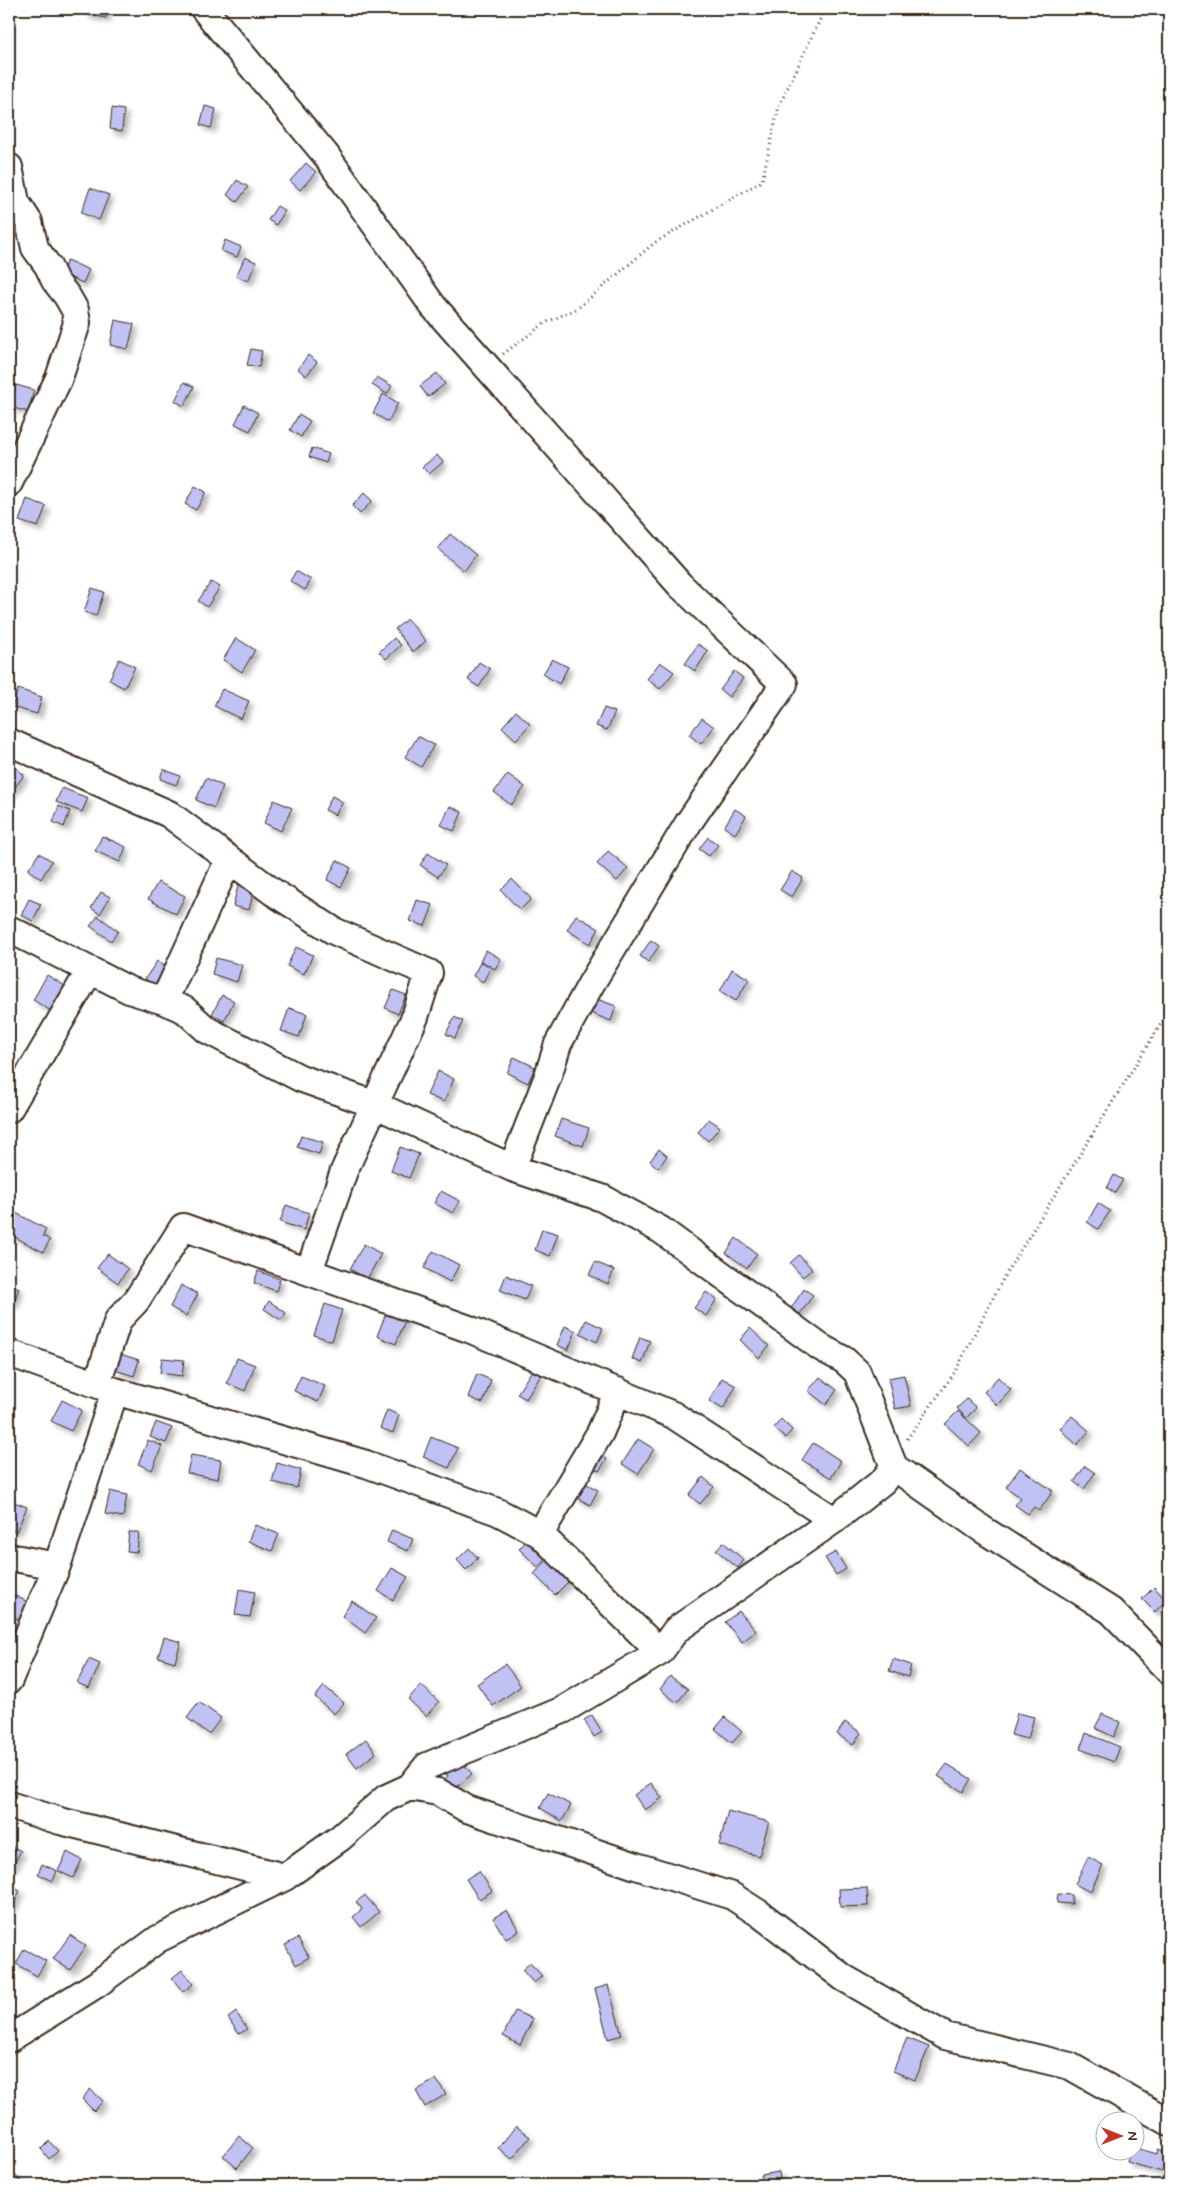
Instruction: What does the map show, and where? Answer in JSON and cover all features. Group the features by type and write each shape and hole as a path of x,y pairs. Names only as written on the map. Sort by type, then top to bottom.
{"street":[{"path":"204,9 325,154 433,306 680,585 784,684 688,822 591,984 558,1044 548,1076 512,1168"},
{"path":"9,167 16,202 29,222 35,248 48,266 55,281 67,296 74,310 77,322 59,378 9,483"},
{"path":"9,742 169,814 273,892 334,931 429,973 415,1017 344,1171 309,1271"},
{"path":"164,1001 229,858"},
{"path":"9,929 129,990 185,1010 207,1030 300,1078 376,1105 512,1168 602,1198 661,1230 820,1347 844,1360 856,1372 893,1464 982,1529 1111,1611 1169,1671"},
{"path":"9,1109 90,970"},
{"path":"9,1680 57,1566 106,1388 118,1320 136,1301 183,1227 469,1329 673,1415 834,1520"},
{"path":"9,1353 106,1388 366,1464 498,1512 540,1534 660,1652"},
{"path":"540,1534 600,1433 618,1391"},
{"path":"9,2039 96,1984 158,1939 285,1877 340,1838 386,1798 410,1786 427,1766 563,1710 660,1652 676,1630 834,1520 884,1481 893,1464"},
{"path":"9,1557 57,1566"},
{"path":"410,1786 438,1792 467,1809 732,1896 760,1914 844,1978 945,2036 1070,2066 1169,2122"},
{"path":"9,1805 60,1821 285,1877"}],"path":[{"path":"487,366 545,322 578,308 654,243 762,181 779,106 825,9"},
{"path":"893,1464 955,1372 1005,1275 1169,1011"}],"building":[{"path":"86,9 107,9 106,18 85,14"},
{"path":"205,106 216,109 211,128 200,125"},
{"path":"112,108 124,110 122,131 110,129"},
{"path":"306,163 316,172 300,190 290,181"},
{"path":"237,180 248,187 237,202 227,195"},
{"path":"90,188 109,195 99,220 81,213"},
{"path":"277,206 285,211 276,225 268,220"},
{"path":"225,240 241,247 237,257 221,251"},
{"path":"245,257 256,262 248,281 236,276"},
{"path":"67,260 89,270 83,283 62,274"},
{"path":"115,320 134,324 128,349 110,345"},
{"path":"251,349 262,351 259,367 247,365"},
{"path":"308,355 317,362 306,376 298,369"},
{"path":"437,373 445,384 428,397 420,386"},
{"path":"377,377 392,386 387,394 372,385"},
{"path":"184,382 194,387 184,406 175,401"},
{"path":"16,385 34,390 28,412 10,407"},
{"path":"383,394 398,403 388,422 373,413"},
{"path":"244,405 258,413 250,431 235,424"},
{"path":"299,414 310,421 301,437 290,430"},
{"path":"312,448 329,454 326,463 309,457"},
{"path":"437,455 443,462 429,474 422,467"},
{"path":"195,486 206,492 196,510 185,504"},
{"path":"364,493 372,501 360,514 352,506"},
{"path":"27,499 46,506 38,527 19,521"},
{"path":"450,534 476,555 464,571 438,549"},
{"path":"296,571 311,580 305,590 290,581"},
{"path":"211,582 220,587 207,607 198,601"},
{"path":"92,588 104,592 96,616 84,612"},
{"path":"407,619 426,641 413,652 395,629"},
{"path":"236,638 255,650 242,672 223,660"},
{"path":"394,638 401,645 386,659 379,652"},
{"path":"698,644 708,651 695,671 685,664"},
{"path":"119,659 135,667 124,688 109,680"},
{"path":"552,659 568,667 559,684 543,674"},
{"path":"479,662 490,669 479,687 468,680"},
{"path":"660,662 674,672 660,689 647,679"},
{"path":"734,671 743,678 729,697 720,690"},
{"path":"18,689 42,697 37,714 12,707"},
{"path":"222,689 249,701 241,719 214,706"},
{"path":"604,708 615,712 607,730 596,726"},
{"path":"516,711 530,724 516,740 502,727"},
{"path":"702,718 714,727 701,744 689,735"},
{"path":"418,736 434,745 421,767 405,757"},
{"path":"15,767 24,775 10,794 9,775"},
{"path":"163,769 180,776 176,785 160,779"},
{"path":"508,774 525,787 511,805 494,792"},
{"path":"206,778 223,786 214,808 196,800"},
{"path":"62,788 88,798 82,812 56,802"},
{"path":"332,796 343,802 335,815 325,810"},
{"path":"274,800 292,808 281,831 264,823"},
{"path":"59,806 70,811 64,827 53,822"},
{"path":"450,806 462,812 454,831 441,825"},
{"path":"735,809 746,816 735,834 724,827"},
{"path":"102,836 126,847 120,862 95,851"},
{"path":"708,837 718,845 709,856 699,849"},
{"path":"608,851 628,868 617,881 597,864"},
{"path":"39,853 52,861 41,879 28,870"},
{"path":"428,853 446,865 438,877 420,865"},
{"path":"337,860 351,868 341,887 327,880"},
{"path":"792,871 803,878 792,897 780,890"},
{"path":"512,879 531,899 520,910 501,890"},
{"path":"158,882 185,896 176,914 148,899"},
{"path":"239,882 255,886 249,910 233,906"},
{"path":"101,892 110,897 100,914 91,908"},
{"path":"29,899 41,904 33,921 21,915"},
{"path":"417,900 433,905 425,926 410,921"},
{"path":"576,915 599,929 590,944 567,930"},
{"path":"98,916 118,931 111,941 90,926"},
{"path":"651,940 659,946 648,962 640,956"},
{"path":"296,947 313,955 304,974 287,966"},
{"path":"486,950 501,959 495,969 480,961"},
{"path":"216,958 242,965 237,982 212,974"},
{"path":"157,961 166,967 155,985 145,979"},
{"path":"481,961 491,967 483,982 473,976"},
{"path":"732,969 749,979 736,1001 720,991"},
{"path":"47,975 65,986 51,1011 33,1000"},
{"path":"393,990 406,995 398,1014 385,1008"},
{"path":"222,995 234,1001 224,1021 212,1014"},
{"path":"594,998 616,1006 611,1021 588,1012"},
{"path":"289,1008 307,1014 299,1037 281,1031"},
{"path":"454,1017 463,1021 455,1038 446,1034"},
{"path":"514,1057 535,1067 528,1083 507,1073"},
{"path":"438,1071 454,1079 444,1102 427,1095"},
{"path":"561,1119 589,1128 583,1146 555,1136"},
{"path":"709,1119 720,1127 708,1141 698,1132"},
{"path":"301,1136 323,1142 319,1154 297,1147"},
{"path":"400,1147 419,1154 409,1178 391,1171"},
{"path":"659,1149 667,1156 658,1168 650,1161"},
{"path":"1114,1175 1123,1180 1115,1193 1107,1188"},
{"path":"441,1191 460,1201 453,1213 434,1203"},
{"path":"1098,1203 1110,1211 1098,1229 1087,1222"},
{"path":"286,1205 309,1213 304,1230 280,1222"},
{"path":"12,1211 46,1229 43,1236 50,1240 43,1252 9,1234 9,1217"},
{"path":"542,1229 558,1234 550,1256 535,1250"},
{"path":"736,1238 757,1254 747,1268 726,1253"},
{"path":"364,1244 381,1254 367,1279 350,1269"},
{"path":"433,1251 459,1265 450,1282 424,1268"},
{"path":"108,1254 128,1269 118,1283 97,1268"},
{"path":"799,1255 812,1269 803,1277 790,1263"},
{"path":"595,1262 614,1270 608,1284 589,1275"},
{"path":"258,1271 280,1279 276,1291 254,1283"},
{"path":"506,1275 531,1286 525,1300 500,1290"},
{"path":"9,1284 19,1288 13,1305 9,1304"},
{"path":"181,1285 198,1294 186,1316 170,1307"},
{"path":"804,1289 813,1295 800,1314 791,1308"},
{"path":"706,1292 717,1299 706,1316 694,1308"},
{"path":"269,1301 286,1313 281,1320 264,1309"},
{"path":"325,1304 342,1310 332,1341 314,1335"},
{"path":"388,1308 407,1315 396,1344 377,1336"},
{"path":"586,1320 603,1328 597,1342 580,1333"},
{"path":"565,1326 576,1331 568,1350 557,1345"},
{"path":"750,1328 769,1346 759,1358 740,1340"},
{"path":"640,1337 650,1341 642,1363 632,1359"},
{"path":"120,1354 139,1360 134,1376 115,1370"},
{"path":"162,1358 184,1360 182,1376 160,1373"},
{"path":"237,1358 255,1365 245,1391 227,1383"},
{"path":"532,1370 541,1375 526,1399 517,1394"},
{"path":"477,1374 491,1380 483,1403 468,1397"},
{"path":"904,1375 911,1406 895,1409 888,1378"},
{"path":"301,1376 325,1386 318,1402 294,1391"},
{"path":"820,1377 837,1390 826,1405 808,1391"},
{"path":"998,1377 1011,1390 997,1405 984,1392"},
{"path":"722,1378 736,1386 723,1409 709,1401"},
{"path":"967,1399 976,1408 966,1418 957,1408"},
{"path":"62,1400 82,1410 71,1431 51,1421"},
{"path":"387,1410 399,1415 393,1433 380,1428"},
{"path":"958,1411 981,1433 969,1446 945,1424"},
{"path":"1072,1416 1089,1431 1077,1445 1060,1429"},
{"path":"781,1419 792,1430 785,1438 774,1428"},
{"path":"156,1422 172,1428 166,1443 150,1437"},
{"path":"431,1437 458,1448 449,1468 423,1457"},
{"path":"638,1439 654,1449 638,1474 622,1464"},
{"path":"148,1440 162,1446 152,1470 138,1464"},
{"path":"813,1443 841,1461 831,1478 802,1460"},
{"path":"598,1453 607,1459 599,1471 590,1465"},
{"path":"191,1455 221,1460 218,1479 187,1473"},
{"path":"277,1463 301,1470 297,1488 272,1482"},
{"path":"1085,1466 1095,1473 1084,1489 1074,1482"},
{"path":"1020,1468 1053,1491 1039,1511 1034,1507 1028,1514 1015,1505 1021,1498 1006,1487"},
{"path":"703,1477 714,1487 700,1504 689,1495"},
{"path":"581,1481 598,1490 590,1505 573,1495"},
{"path":"110,1491 127,1495 123,1517 105,1514"},
{"path":"9,1500 27,1507 16,1532 9,1528"},
{"path":"255,1525 279,1534 272,1551 248,1541"},
{"path":"392,1530 413,1539 408,1551 387,1542"},
{"path":"129,1532 139,1532 137,1552 127,1551"},
{"path":"530,1537 549,1555 538,1567 519,1549"},
{"path":"723,1542 744,1560 738,1568 716,1550"},
{"path":"469,1548 478,1558 466,1570 457,1560"},
{"path":"836,1552 846,1569 836,1575 825,1558"},
{"path":"549,1558 571,1579 555,1595 534,1574"},
{"path":"392,1568 408,1577 393,1600 378,1591"},
{"path":"1154,1587 1166,1600 1155,1612 1142,1599"},
{"path":"239,1589 255,1592 250,1617 235,1615"},
{"path":"9,1593 30,1603 22,1621 9,1615"},
{"path":"352,1601 376,1618 365,1633 342,1616"},
{"path":"739,1611 756,1631 742,1642 725,1622"},
{"path":"164,1637 181,1642 175,1662 158,1657"},
{"path":"89,1659 100,1664 89,1688 77,1683"},
{"path":"893,1659 911,1665 908,1677 889,1671"},
{"path":"505,1664 521,1686 493,1706 477,1684"},
{"path":"670,1676 688,1689 677,1703 660,1689"},
{"path":"421,1685 439,1702 426,1716 408,1699"},
{"path":"324,1686 344,1703 334,1714 315,1697"},
{"path":"199,1702 221,1718 209,1734 187,1718"},
{"path":"1017,1713 1034,1717 1028,1739 1011,1735"},
{"path":"1102,1714 1120,1722 1114,1737 1095,1728"},
{"path":"592,1715 602,1732 594,1737 584,1720"},
{"path":"725,1717 742,1732 732,1743 715,1729"},
{"path":"845,1722 861,1733 853,1745 837,1734"},
{"path":"1086,1733 1120,1747 1114,1762 1080,1749"},
{"path":"366,1739 376,1753 357,1768 346,1754"},
{"path":"457,1756 472,1774 451,1792 442,1781 448,1776 442,1768"},
{"path":"947,1764 971,1779 963,1792 938,1776"},
{"path":"651,1783 662,1798 645,1810 634,1795"},
{"path":"548,1793 571,1805 562,1821 540,1808"},
{"path":"728,1811 769,1822 759,1856 719,1845"},
{"path":"9,1845 21,1851 12,1867 9,1865"},
{"path":"67,1852 82,1860 73,1878 58,1871"},
{"path":"1088,1857 1103,1865 1090,1892 1075,1884"},
{"path":"42,1864 57,1871 53,1881 38,1874"},
{"path":"479,1871 492,1891 479,1899 466,1879"},
{"path":"9,1885 20,1891 9,1912"},
{"path":"867,1888 868,1906 840,1907 839,1889"},
{"path":"1058,1894 1072,1895 1072,1904 1057,1903"},
{"path":"365,1895 379,1912 361,1927 353,1917 362,1909 356,1902"},
{"path":"507,1910 519,1931 506,1939 493,1918"},
{"path":"70,1935 86,1946 70,1970 53,1959"},
{"path":"298,1938 309,1957 296,1965 285,1945"},
{"path":"24,1949 46,1961 37,1976 16,1964"},
{"path":"530,1963 542,1976 534,1983 522,1970"},
{"path":"182,1970 193,1984 183,1992 172,1978"},
{"path":"608,1985 622,2035 608,2039 595,1989"},
{"path":"515,2011 533,2019 520,2045 503,2036"},
{"path":"236,2012 247,2029 239,2034 228,2018"},
{"path":"907,2038 929,2047 915,2080 893,2071"},
{"path":"436,2079 446,2094 425,2107 416,2091"},
{"path":"90,2089 103,2101 94,2111 82,2099"},
{"path":"516,2126 530,2137 512,2159 498,2148"},
{"path":"239,2136 253,2148 237,2168 223,2156"},
{"path":"49,2141 58,2151 49,2159 41,2149"},
{"path":"1158,2149 1169,2153 1169,2174 1127,2162 1146,2162 1146,2151 1157,2154"},
{"path":"779,2172 781,2185 763,2185 761,2175"},
{"path":"13,2173 24,2185 9,2185 9,2177"}]}
